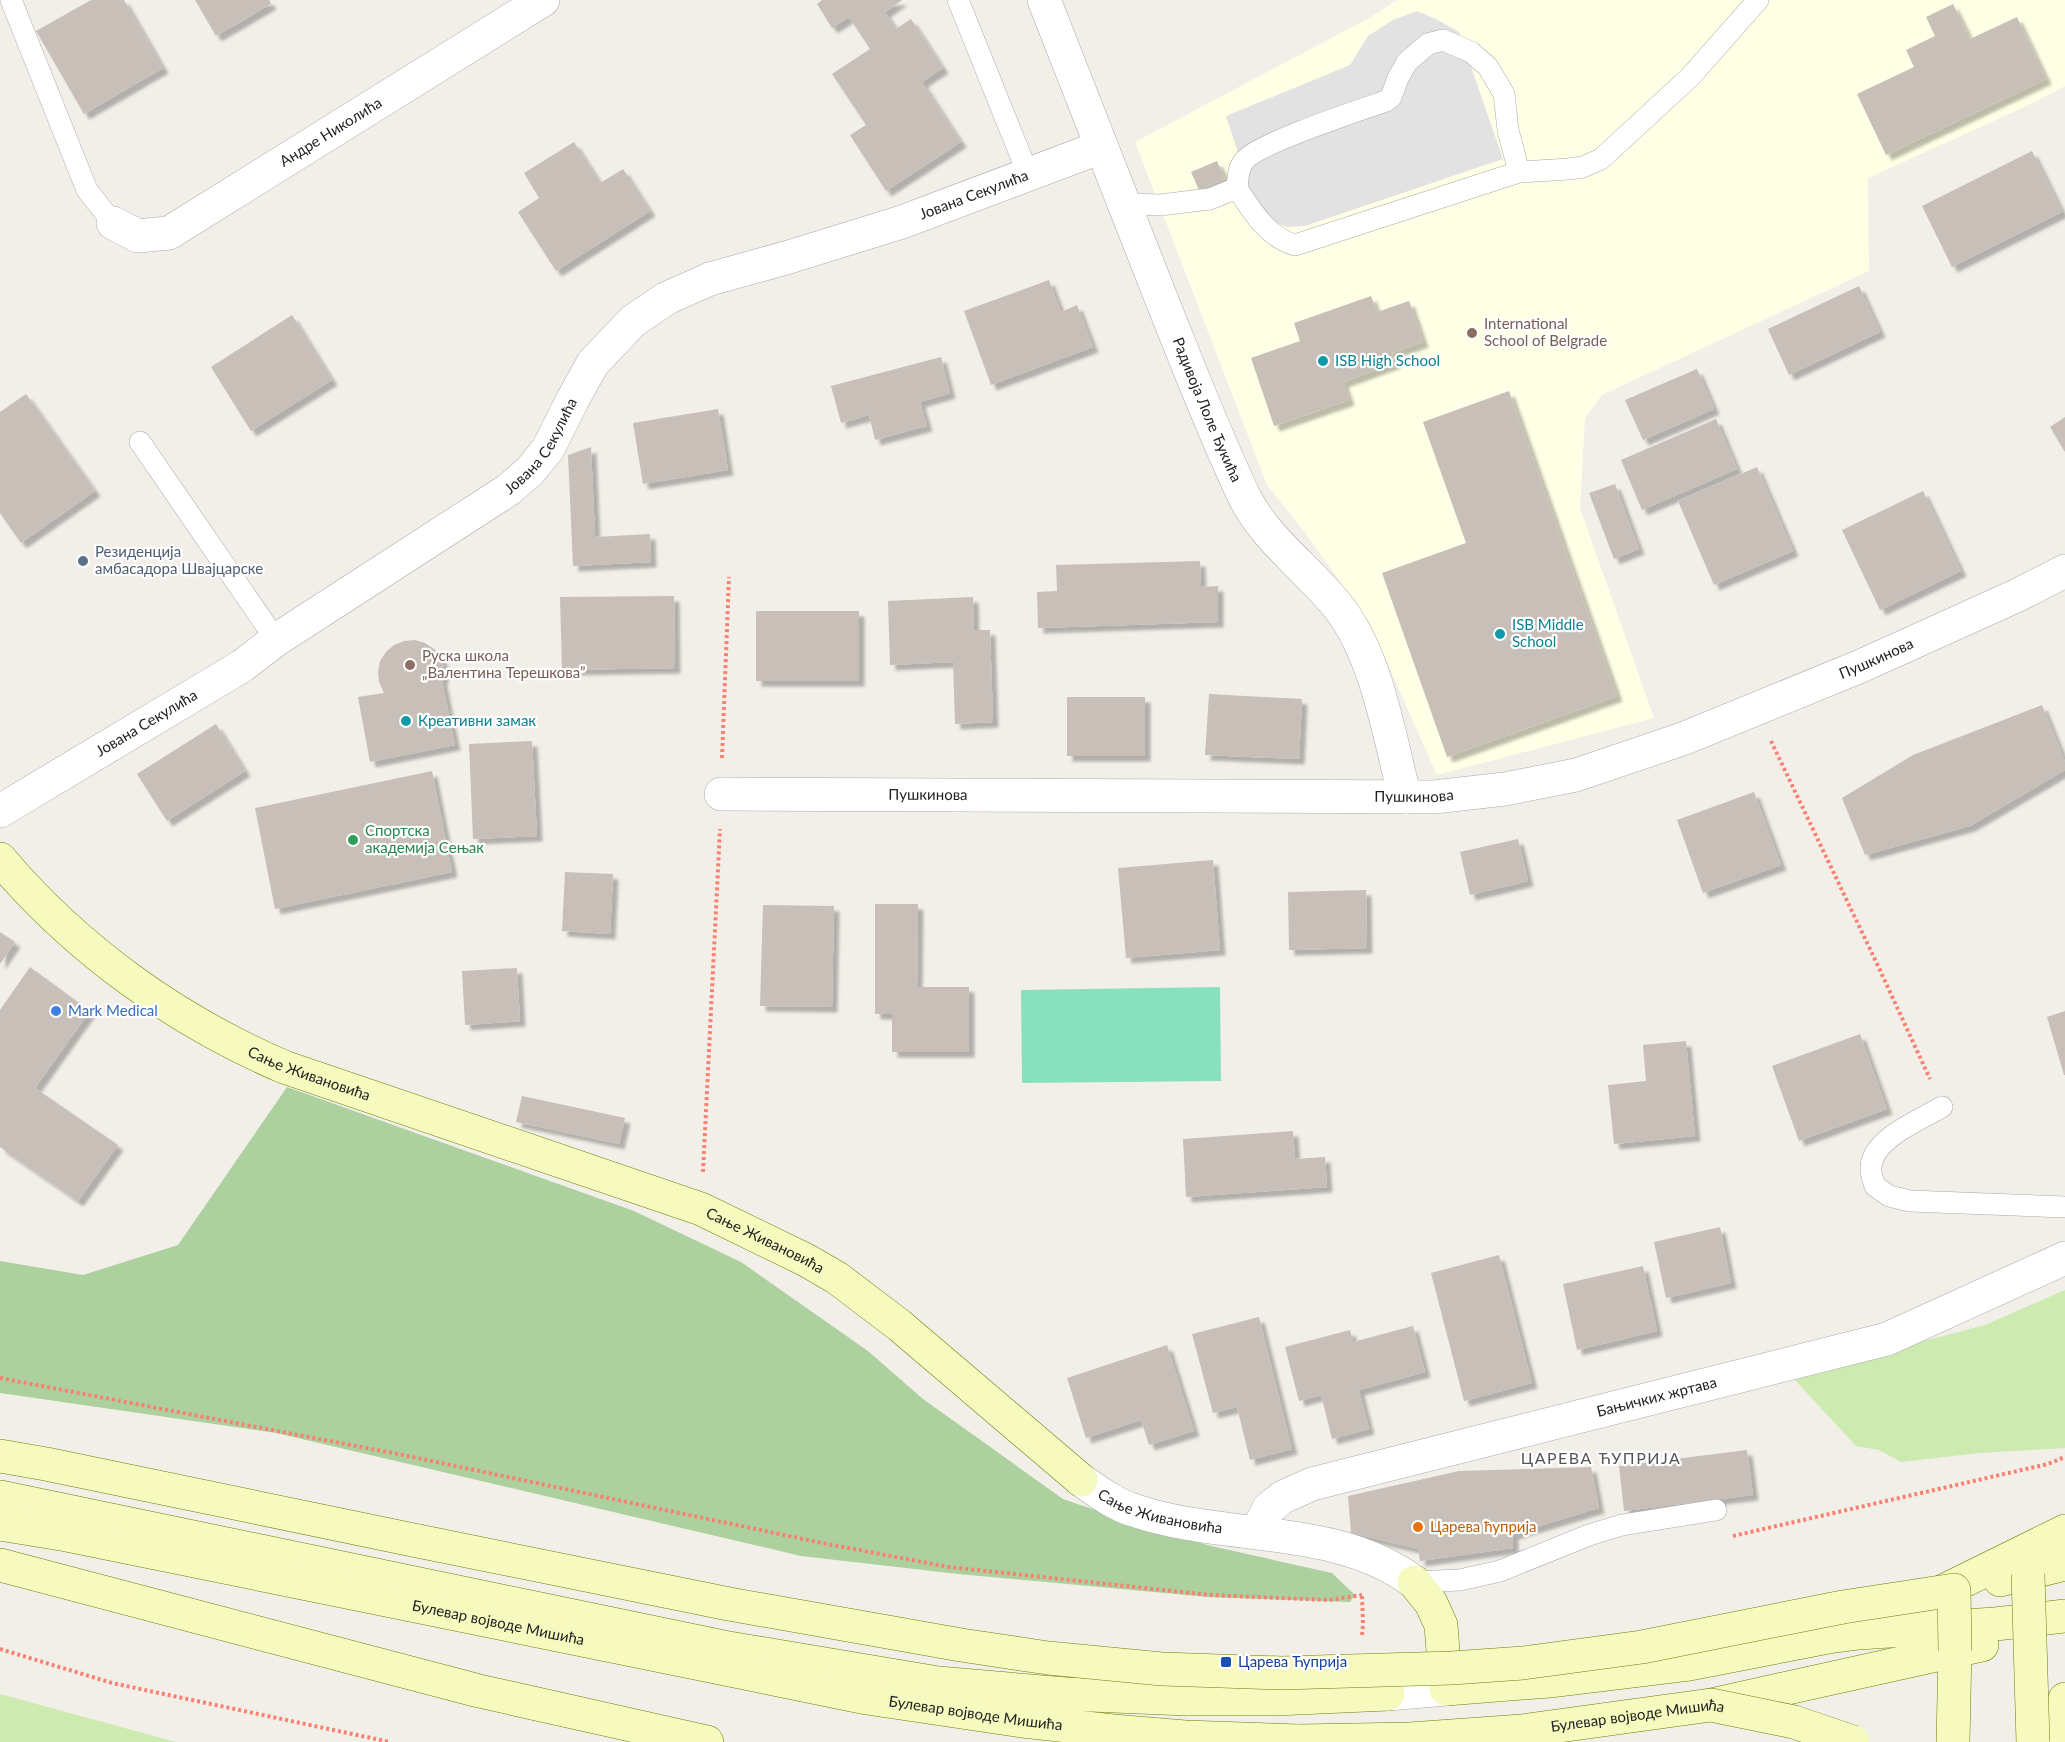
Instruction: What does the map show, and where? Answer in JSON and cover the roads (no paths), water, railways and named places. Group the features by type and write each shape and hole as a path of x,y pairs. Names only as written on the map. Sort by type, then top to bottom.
{"main road":[{"name":"Сање Живановића","path":"0,859 52,914 114,968 153,996 254,1053 284,1067 701,1209 806,1260 837,1278 899,1325 1081,1480"},
{"path":"0,1456 837,1624 1048,1658 1162,1669 1282,1674 1523,1663 1642,1647 1844,1607 1954,1590 2028,1575 2065,1564"},
{"path":"0,1497 723,1647 938,1683 1066,1694 1187,1699 1275,1699 1388,1694"},
{"name":"Булевар војводе Мишића","path":"0,1524 867,1698 1023,1722 1185,1737 1297,1741 1410,1739 1522,1731 1711,1705 2065,1626"},
{"path":"1859,1633 2065,1531"},
{"path":"0,1565 479,1691 707,1742"},
{"path":"2028,1575 2033,1742"},
{"name":"Сање Живановића","path":"1414,1582 1431,1604 1441,1625 1446,1689"},
{"path":"1953,1742 1954,1590"},
{"path":"1446,1689 1549,1681 1689,1664 1859,1633 1995,1624 2065,1616"},
{"path":"2048,1742 2052,1727 2065,1700"},
{"path":"1711,1705 1794,1722 1853,1742"}],"street":[{"name":"Андре Николића","path":"113,223 138,236 169,233 543,0"},
{"name":"Радивоја Лоле Ђукића","path":"1044,0 1206,413 1243,495 1266,530 1341,611 1368,661 1405,796"},
{"name":"Јована Секулића","path":"0,811 242,666 276,640 508,490 530,471 548,449 593,363 633,321 667,298 710,279 902,222 1101,147"},
{"name":"Пушкинова","path":"722,780 1434,797 1505,789 1576,775 1685,738 1861,666 2018,595 2065,571"},
{"name":"Бањичких жртава","path":"1257,1532 1269,1508 1283,1497 1312,1484 1887,1339 2065,1258"},
{"name":"Сање Живановића","path":"1081,1480 1131,1510 1182,1523 1257,1532 1365,1555 1397,1570 1414,1582"},
{"path":"1388,1694 1446,1689"}],"lane":[{"path":"11,0 87,190 113,223"},
{"path":"958,0 1028,174"},
{"path":"1519,172 1508,130 1504,94 1488,67 1471,52 1443,40 1428,44 1407,62 1391,97 1386,101 1268,145 1250,154 1239,169 1237,188 1271,234 1282,242 1294,245 1519,172 1583,166 1601,159 1690,77 1758,0"},
{"path":"1124,204 1160,205 1210,199 1237,188"},
{"path":"140,442 276,640"},
{"path":"1942,1107 1891,1136 1876,1151 1870,1168 1875,1186 1889,1196 1910,1201 2065,1207"},
{"path":"1414,1582 1460,1580 1500,1571 1611,1528 1716,1510"}],"place":[{"name":"International School of Belgrade","path":"1472,333"},
{"name":"ISB High School","path":"1323,361"},
{"name":"Резиденција амбасадора Швајцарске","path":"83,561"},
{"name":"ISB Middle School","path":"1500,634"},
{"name":"Руска школа „Валентина Терешкова”","path":"410,665"},
{"name":"Креативни замак","path":"406,721"},
{"name":"Спортска академија Сењак","path":"353,840"},
{"name":"Mark Medical","path":"56,1011"},
{"name":"Царева ћуприја","path":"1418,1527"},
{"name":"Царева Ћуприја","path":"1226,1662"}],"district":[{"name":"ЦАРЕВА ЋУПРИЈА","path":"1601,1458"}]}
